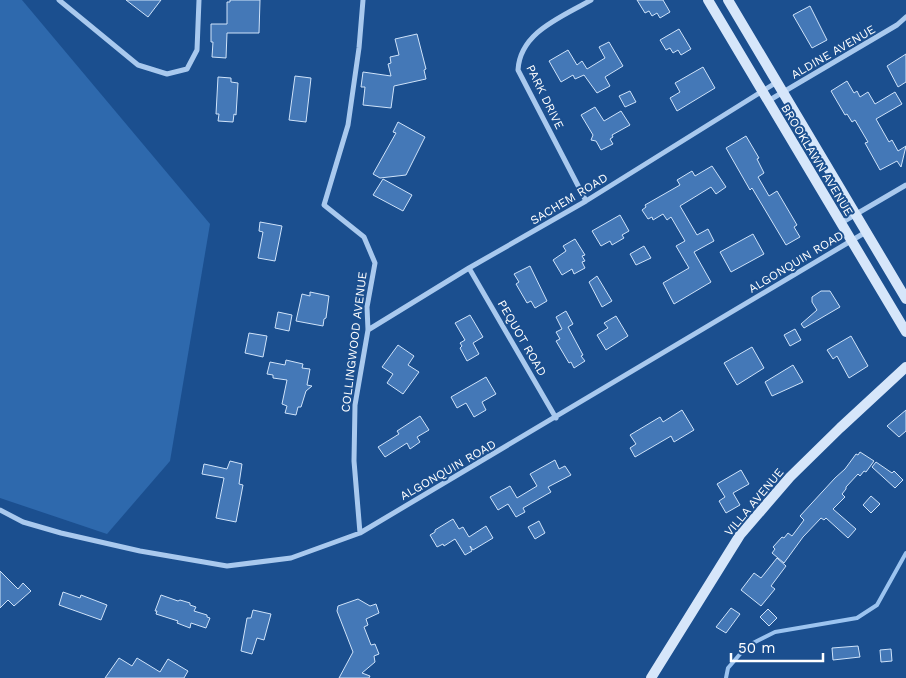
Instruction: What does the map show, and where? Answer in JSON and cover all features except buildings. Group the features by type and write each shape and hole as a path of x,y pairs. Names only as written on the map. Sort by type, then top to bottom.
{"main road":[{"name":"BROOKLAWN AVENUE","path":"708,0 906,332"},
{"name":"BROOKLAWN AVENUE","path":"728,0 906,299"},
{"name":"VILLA AVENUE","path":"651,678 740,535 790,477 906,367"}],"street":[{"path":"59,0 138,64 167,74 187,69 197,50 200,0"},
{"name":"COLLINGWOOD AVENUE","path":"360,533 354,460 355,405 368,330 367,307 375,263 364,237 324,205 348,125 359,48 363,0"},
{"name":"PARK DRIVE","path":"586,201 518,70 518,59 523,48 537,32 591,0"},
{"name":"ALDINE AVENUE","path":"768,101 897,26 906,17"},
{"name":"SACHEM ROAD","path":"368,330 586,201 778,82"},
{"path":"841,223 906,185"},
{"name":"ALGONQUIN ROAD","path":"0,510 23,522 61,534 140,552 227,566 291,558 360,533 866,232"},
{"name":"PEQUOT ROAD","path":"470,268 556,418"}],"shaded area":[{"path":"0,0 22,0 210,224 170,461 107,534 0,498"}],"waterway":[{"path":"726,678 728,668 747,646 775,632 857,618 877,605 906,553"}]}
